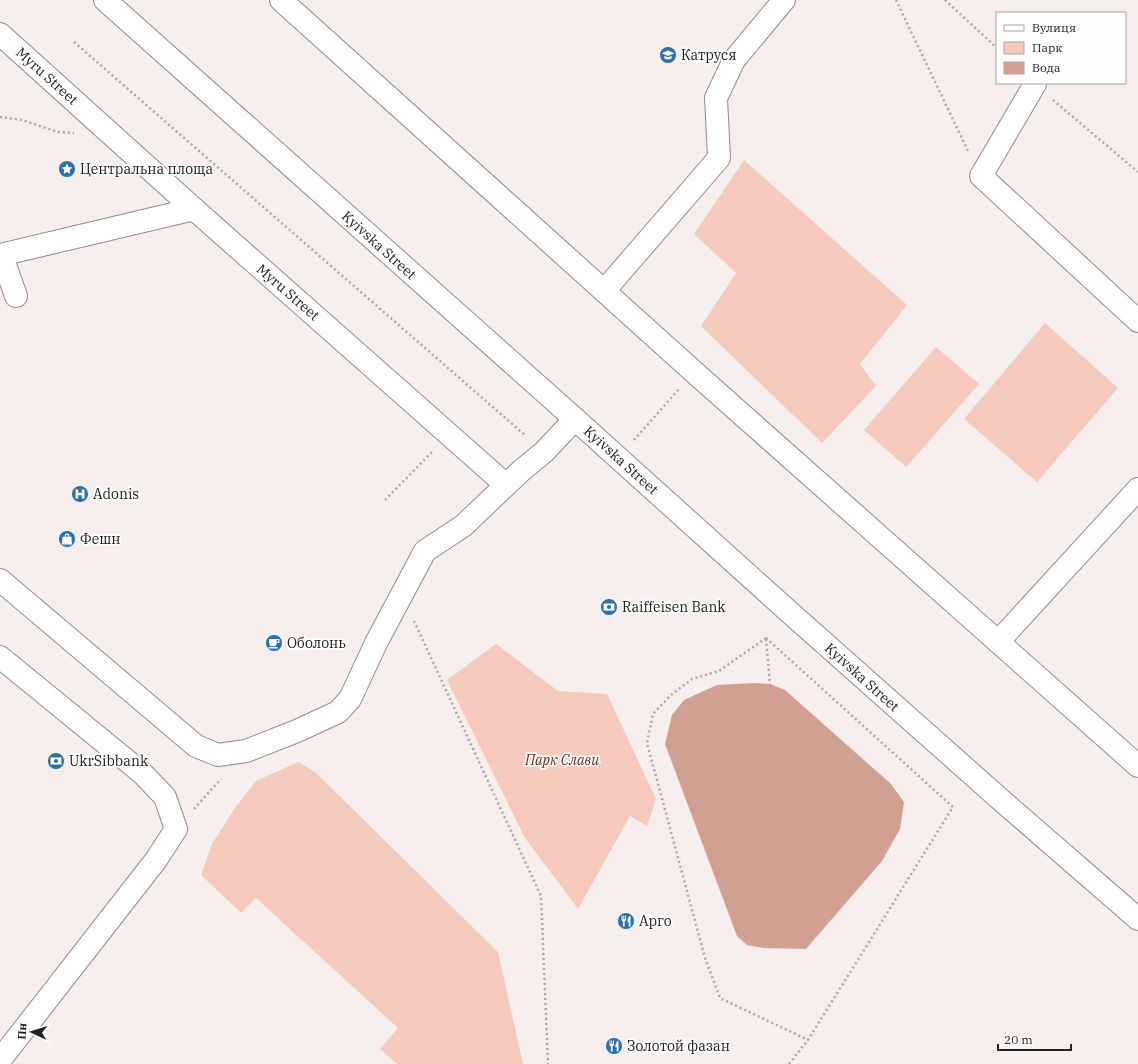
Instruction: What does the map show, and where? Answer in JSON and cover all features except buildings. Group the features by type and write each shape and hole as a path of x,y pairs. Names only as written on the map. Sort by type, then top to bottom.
{"street":[{"name":"Kyivska Street","path":"105,0 575,419 786,610 1138,919"},
{"path":"281,0 694,372 1138,766"},
{"path":"604,291 719,158 716,98 734,60 784,0"},
{"name":"Myru Street","path":"0,34 47,75 112,136 506,485"},
{"path":"1035,84 981,176 1138,321"},
{"path":"16,296 0,255 194,209"},
{"path":"0,580 196,746 218,755 246,750 296,731 338,712 350,699 376,643 426,551 463,526 506,485 544,452 575,419"},
{"path":"998,642 1138,489"},
{"path":"0,657 142,773 165,797 176,829 156,860 0,1060"}],"path":[{"path":"896,0 981,176"},
{"path":"945,0 996,47"},
{"path":"74,42 544,452"},
{"path":"1035,84 1138,172"},
{"path":"0,117 22,120 58,132 112,136"},
{"path":"634,440 694,372"},
{"path":"386,500 433,451"},
{"path":"402,594 541,896 548,1064"},
{"path":"766,638 770,684 768,709"},
{"path":"766,638 953,807 808,1040 789,1064"},
{"path":"766,638 719,671 692,679 671,695 653,714 647,743 705,958 720,998 808,1040"},
{"path":"206,795 224,775"}],"green space":[{"path":"744,160 907,305 860,364 876,386 822,443 701,326 736,273 694,234"},
{"path":"1045,323 1118,388 1037,482 964,419"},
{"path":"936,347 979,384 906,467 864,430"},
{"name":"Парк Слави","path":"496,644 558,691 607,694 656,799 647,826 630,816 578,909 525,838 447,680"},
{"path":"298,762 315,772 498,952 523,1064 397,1064 380,1049 398,1028 256,898 241,913 201,875 212,844 235,808 256,781"}],"water":[{"path":"755,683 770,684 785,690 891,784 904,802 900,829 882,861 806,949 764,948 747,945 737,936 665,744 672,715 684,700 717,685"}],"place":[{"name":"Катруся","path":"668,55"},
{"name":"Центральна площа","path":"67,169"},
{"name":"Adonis","path":"80,494"},
{"name":"Фешн","path":"67,539"},
{"name":"Raiffeisen Bank","path":"609,607"},
{"name":"Оболонь","path":"274,643"},
{"name":"UkrSibbank","path":"56,761"},
{"name":"Арго","path":"626,921"},
{"name":"Золотой фазан","path":"614,1046"}]}
